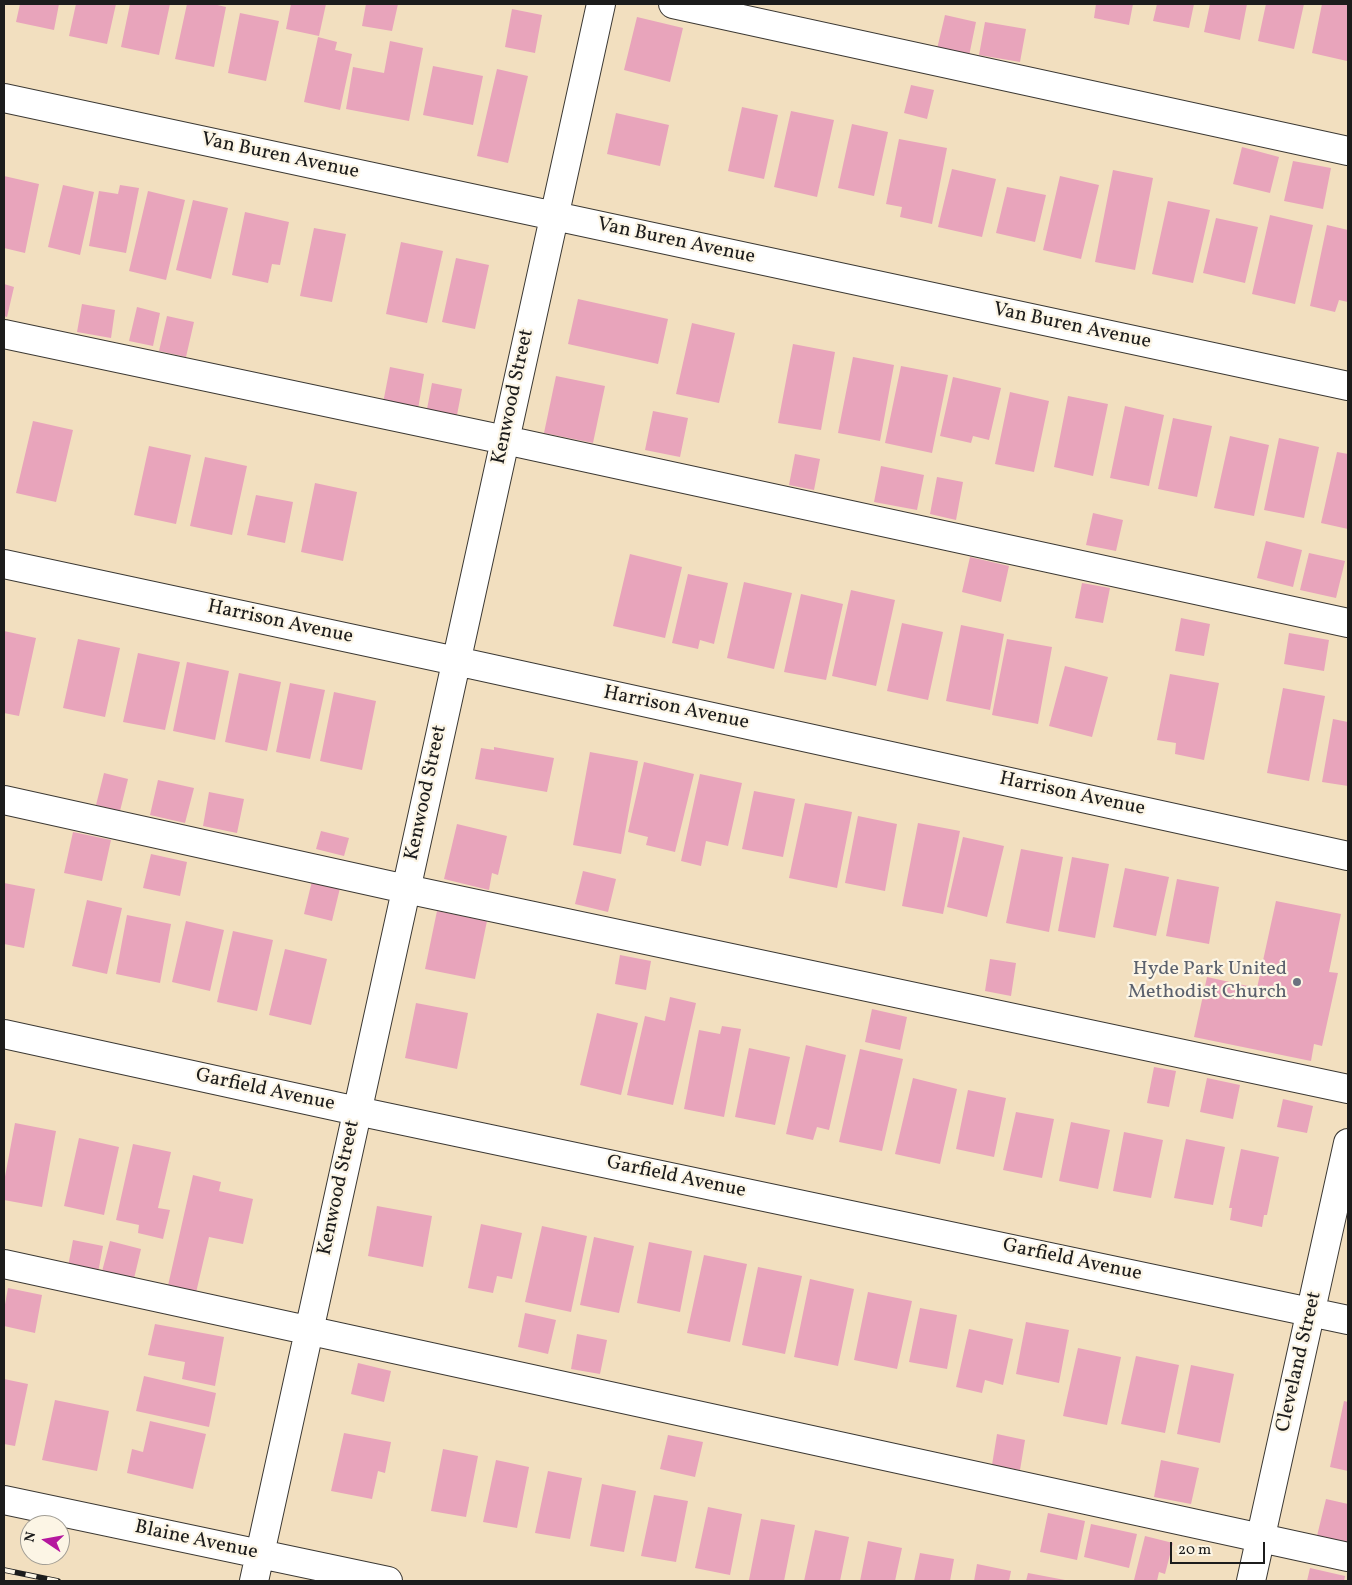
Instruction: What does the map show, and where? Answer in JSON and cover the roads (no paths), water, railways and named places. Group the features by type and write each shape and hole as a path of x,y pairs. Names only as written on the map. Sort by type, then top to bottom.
{"street":[{"name":"Kenwood Street","path":"254,1581 601,4"},
{"path":"673,4 1348,151"},
{"name":"Van Buren Avenue","path":"4,98 1348,386"},
{"path":"4,334 505,440 1348,623"},
{"name":"Harrison Avenue","path":"4,564 1348,856"},
{"path":"4,800 406,890 1348,1089"},
{"name":"Garfield Avenue","path":"4,1034 357,1111 1348,1320"},
{"name":"Cleveland Street","path":"1251,1581 1348,1143"},
{"path":"4,1264 1348,1557"},
{"name":"Blaine Avenue","path":"4,1500 388,1581"}],"railway":[{"path":"4,1570 58,1581"}],"place":[{"name":"Hyde Park United Methodist Church","path":"1297,982"}]}
